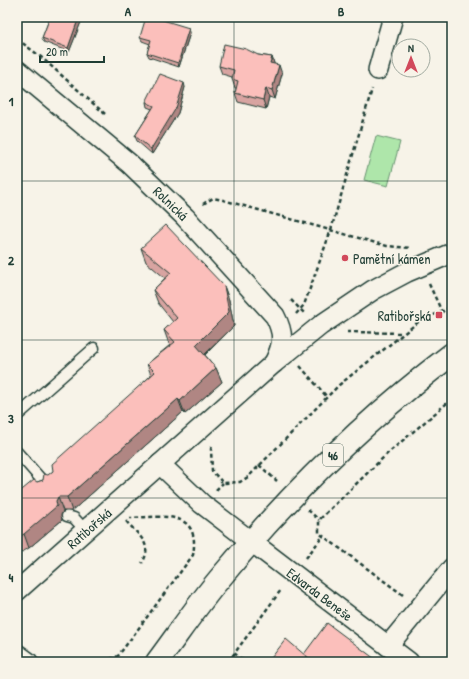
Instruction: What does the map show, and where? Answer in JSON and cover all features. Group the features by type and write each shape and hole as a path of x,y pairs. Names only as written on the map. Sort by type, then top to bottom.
{"main road":[{"name":"46","path":"157,662 219,578 293,496 360,429 452,354"}],"street":[{"path":"378,70 393,17"},
{"name":"Rolnická","path":"17,70 130,164 185,217 275,316 281,328"},
{"name":"Ratibořská","path":"17,591 75,518 160,464 274,363 341,310 373,290 421,266 452,253"},
{"path":"274,363 280,351 281,328"},
{"path":"160,464 202,504 251,542"},
{"name":"Edvarda Beneše","path":"251,542 409,662"},
{"path":"388,646 452,568"},
{"path":"17,654 28,662"}],"lane":[{"path":"17,416 94,348"},
{"path":"17,452 39,477 43,490"},
{"path":"39,477 52,482"}],"path":[{"path":"281,328 304,305 331,230 378,70"},
{"path":"202,204 213,198 387,246 396,248 418,247"},
{"path":"421,266 442,312"},
{"path":"216,444 210,449 212,471 223,483 240,482 248,477 327,397 422,319 442,312 452,305"},
{"path":"341,332 403,334"},
{"path":"297,363 327,397"},
{"path":"420,608 319,533 319,520 389,452 452,399"},
{"path":"102,662 118,656 188,563 194,549 194,536 190,527 179,518 174,517 123,518 147,547 147,555 142,563"},
{"path":"228,662 283,587"},
{"path":"234,653 246,662"}],"green space":[{"path":"376,136 400,142 388,186 364,180"}],"building":[{"path":"50,17 79,17 68,48 42,38"},
{"path":"146,17 153,17 189,28 178,63 147,53 151,40 140,37"},
{"path":"224,44 246,49 258,55 272,57 270,63 279,65 272,90 266,88 263,100 235,93 238,81 232,79 234,70 219,66"},
{"path":"160,74 184,83 176,108 151,149 135,136 154,106 146,102"},
{"path":"166,225 224,286 229,312 196,345 216,368 180,401 178,399 67,497 58,497 56,501 57,506 24,534 17,538 17,494 34,480 37,482 43,480 44,474 48,475 53,471 52,464 155,372 147,364 175,342 164,330 177,318 153,290 171,273 141,248"},
{"path":"327,623 379,662 314,662 304,654"},
{"path":"286,639 313,662 268,662"}],"place":[{"name":"Pamětní kámen","path":"345,258"},
{"name":"Ratibořská","path":"439,315"}]}
